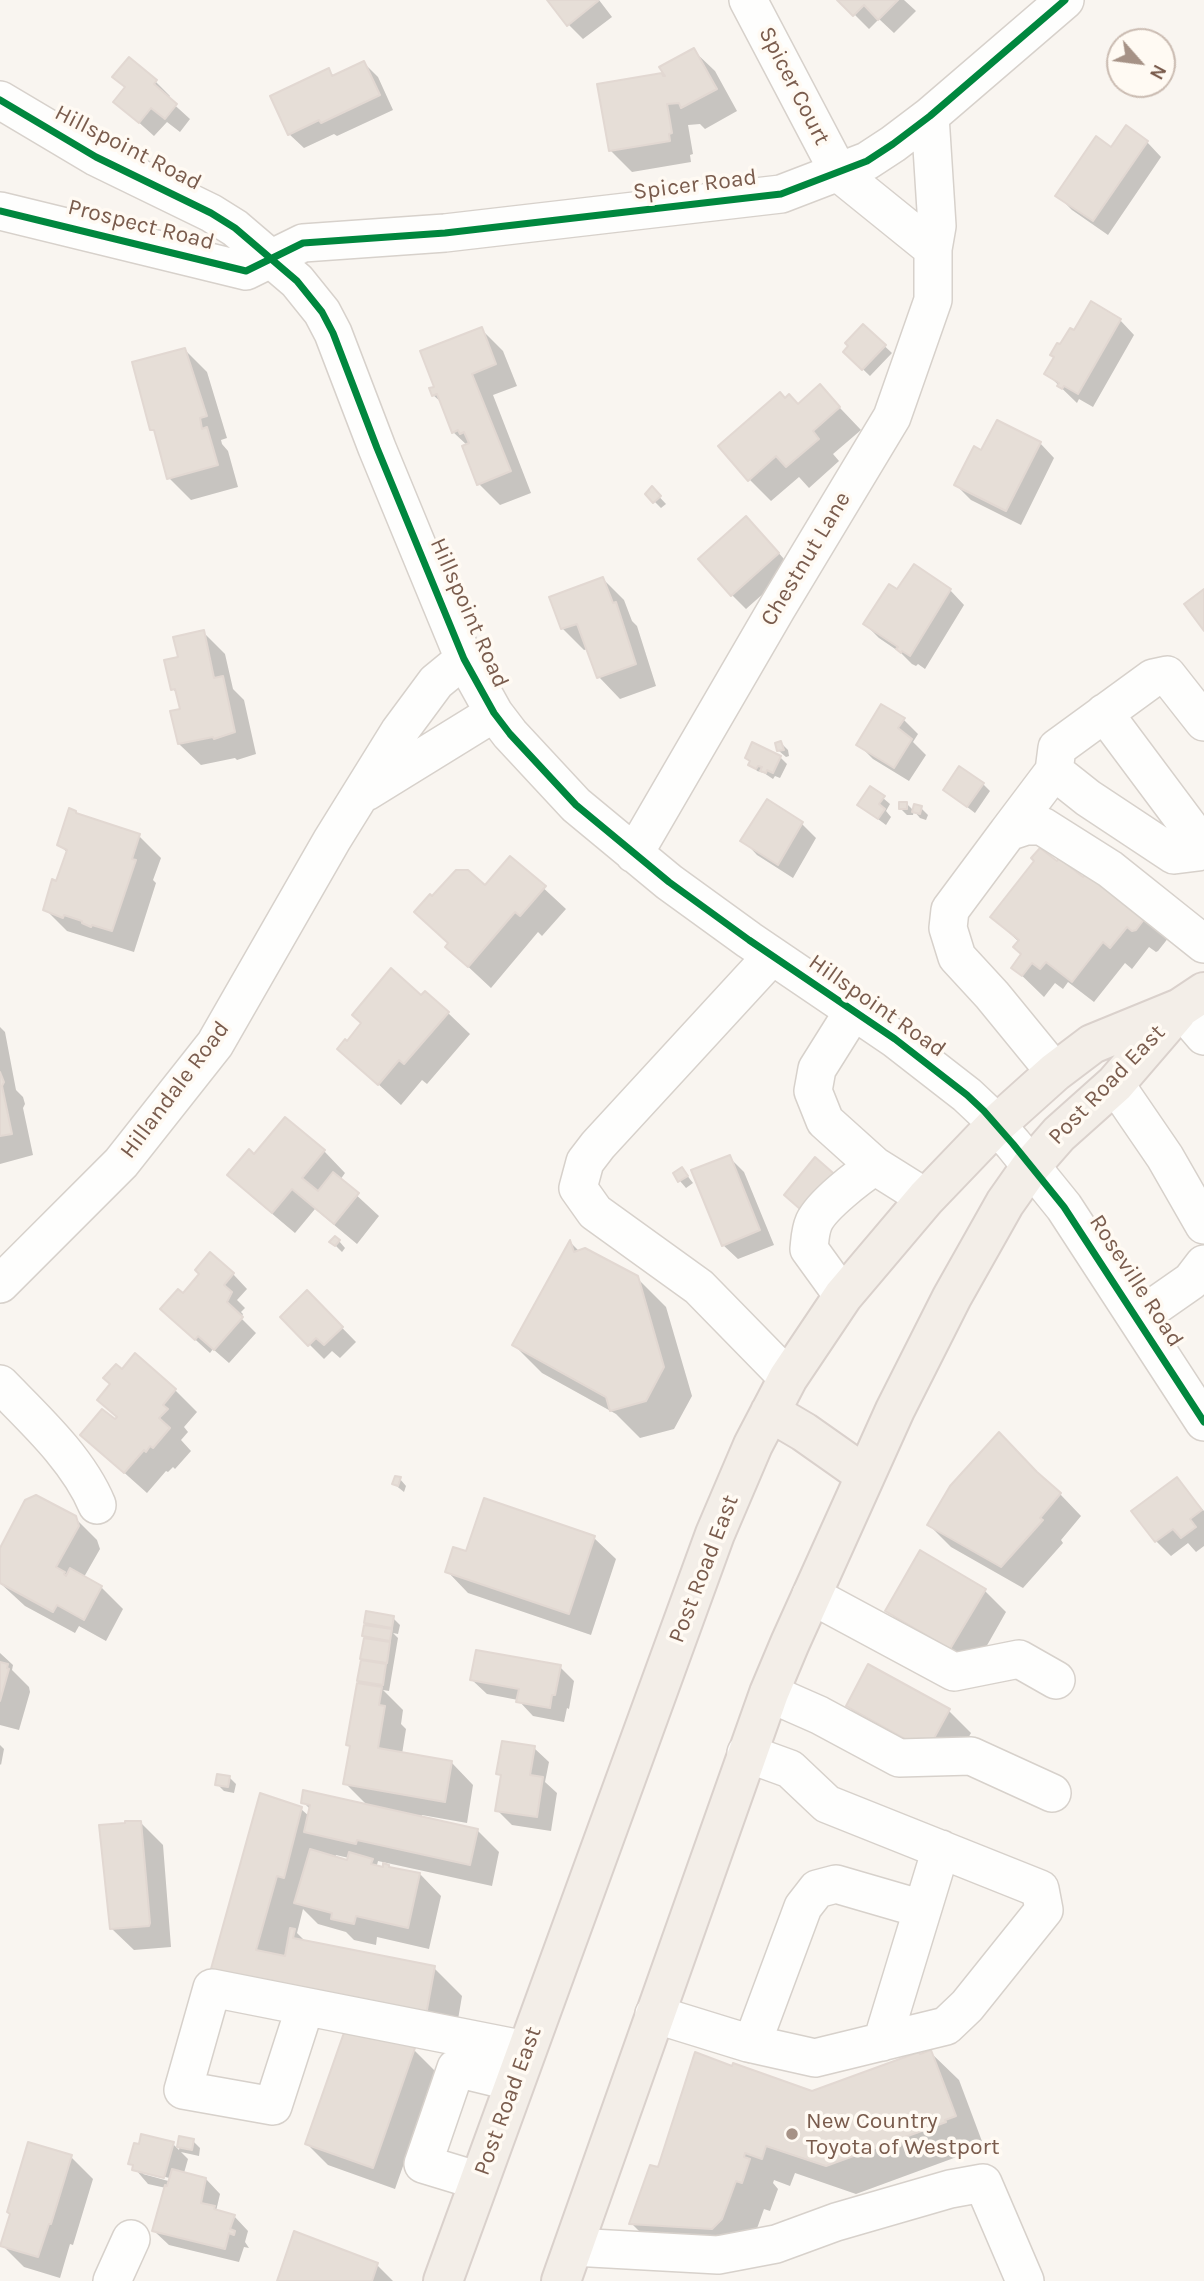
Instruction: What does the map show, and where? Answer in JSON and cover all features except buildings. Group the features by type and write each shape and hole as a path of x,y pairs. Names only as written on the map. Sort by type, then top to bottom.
{"main road":[{"name":"Post Road East","path":"443,2281 715,1534 753,1445 788,1378 843,1296 926,1198 996,1125 1055,1072 1092,1044 1196,1012"},
{"name":"Post Road East","path":"567,2264 769,1693 865,1475 952,1297 1005,1203 1059,1133 1196,1012"},
{"path":"770,1412 804,1432 865,1475"}],"street":[{"name":"Spicer Court","path":"748,0 839,173"},
{"name":"Spicer Road","path":"271,258 303,243 445,233 781,194 867,161 930,116 1065,0"},
{"name":"Hillspoint Road","path":"0,100 96,157 211,213 235,228 297,281 311,296 332,333 464,659 494,713 510,734 576,805 634,854 772,956 895,1038 958,1088 996,1125 1031,1166"},
{"name":"Chestnut Lane","path":"634,854 892,417 933,300 933,249 937,226 930,116"},
{"path":"839,173 933,249"},
{"name":"Prospect Road","path":"0,211 246,271 271,258"},
{"name":"Hillandale Road","path":"0,1284 121,1163 215,1044 332,840 399,732 425,694 464,659"},
{"path":"1055,1072 957,957 948,928 950,910 1054,771 1057,748 1104,713 1153,678 1167,675 1204,722"},
{"name":"Hillandale Road","path":"359,797 494,713"},
{"path":"1054,771 1088,798 1174,855 1198,852 1204,848 1104,713"},
{"path":"1008,832 1026,826 1042,826 1110,869 1204,944"},
{"path":"772,956 598,1145 585,1161 578,1188 595,1212 699,1287 788,1378"},
{"path":"853,1010 817,1069 813,1091 825,1121 875,1166 926,1198"},
{"path":"1115,1084 1165,1157 1204,1225"},
{"path":"843,1296 809,1250 811,1231 815,1219 855,1179 875,1166"},
{"name":"Roseville Road","path":"1031,1166 1084,1237 1204,1422"},
{"path":"1138,1318 1191,1281 1204,1264"},
{"path":"0,1384 39,1423 61,1450 91,1489 97,1505"},
{"path":"811,1595 954,1672 1019,1659 1056,1680"},
{"path":"769,1693 819,1715 899,1759 971,1756 1052,1793"},
{"path":"654,2014 752,2044 815,2058 946,2026 967,2006 1044,1910 1040,1889 827,1804 790,1769 747,1754"},
{"path":"882,2042 941,1849"},
{"path":"752,2044 803,1907 817,1888 836,1884 922,1909"},
{"path":"306,2007 520,2066"},
{"path":"479,2180 423,2164 456,2068 520,2066"},
{"path":"567,2264 718,2255 776,2244 836,2222 950,2189 983,2183 1025,2281"},
{"path":"112,2281 131,2239"}],"cycle path":[{"path":"0,211 246,271 303,243 445,233 781,194 867,161 893,144 930,116 1065,0"},
{"path":"0,100 96,157 211,213 235,228 297,281 322,312 333,333 464,659 494,713 510,734 576,805 669,882 895,1039 984,1111 1064,1207 1204,1422"}],"place":[{"name":"New Country Toyota of Westport","path":"792,2134"}]}
